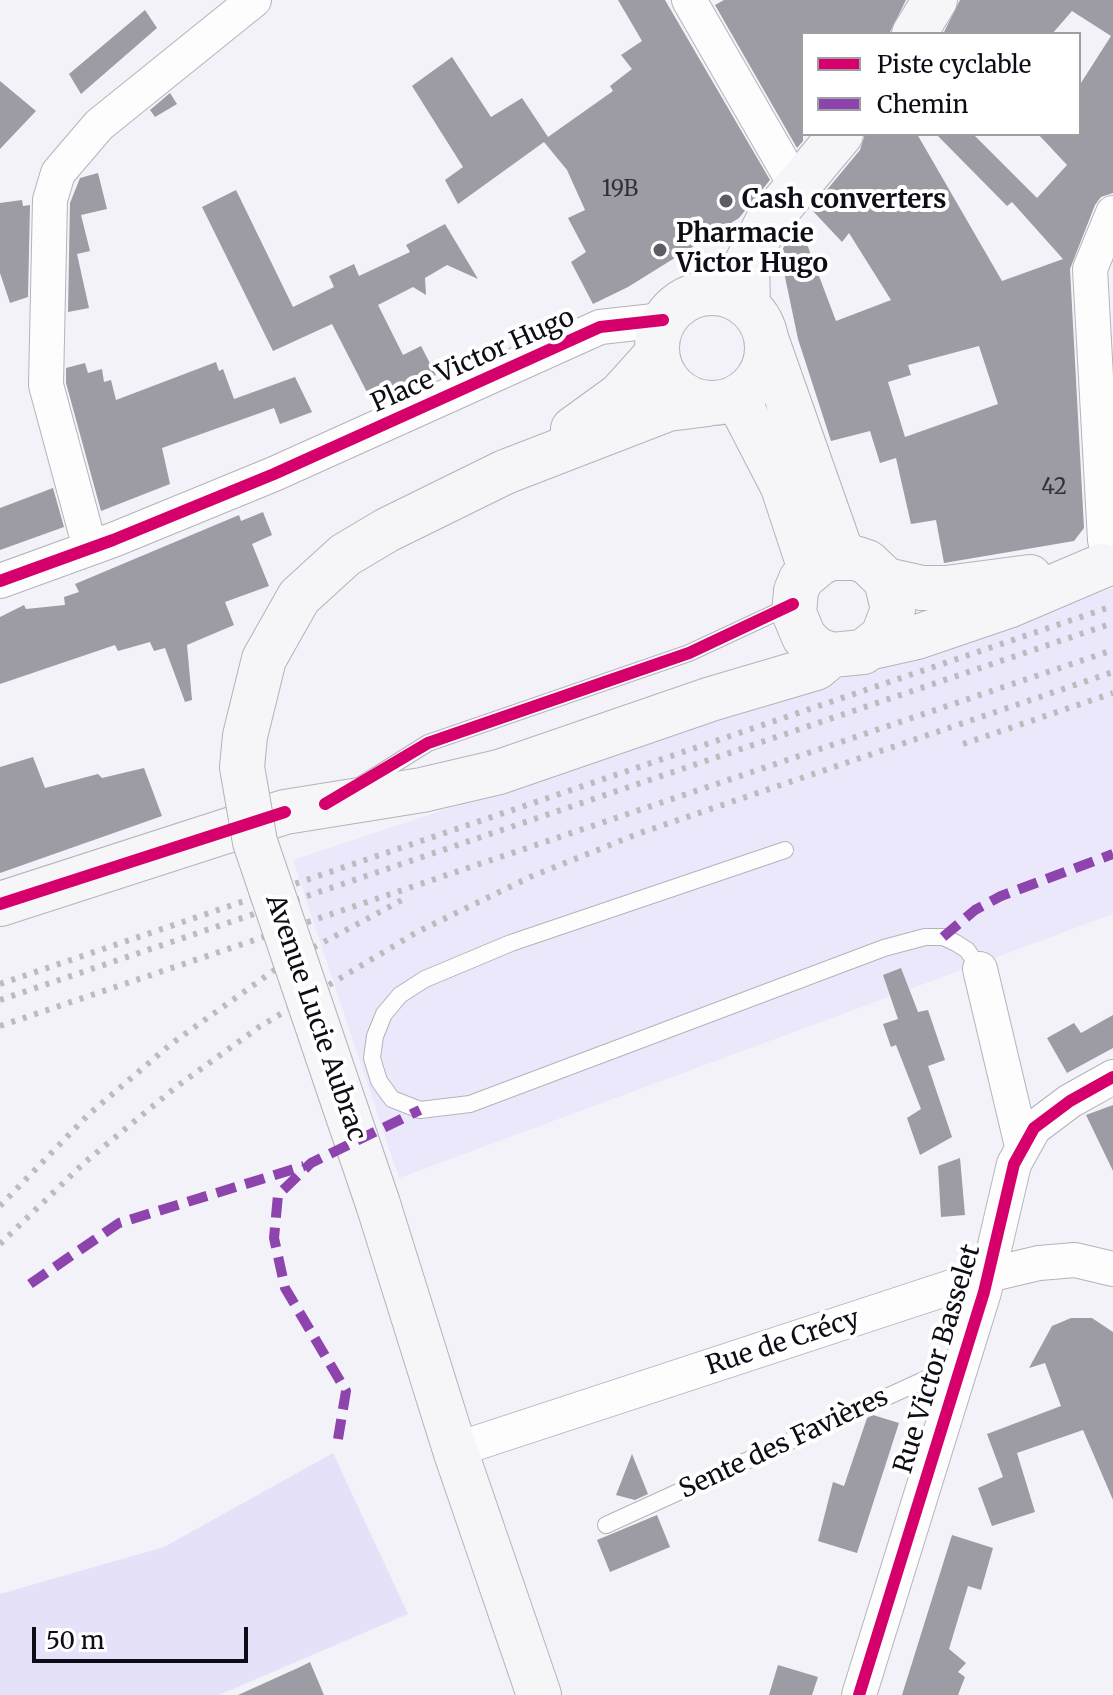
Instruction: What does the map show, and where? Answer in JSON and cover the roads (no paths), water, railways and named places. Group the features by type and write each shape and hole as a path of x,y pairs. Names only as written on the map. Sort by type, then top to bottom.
{"main road":[{"path":"915,32 935,0"},
{"path":"702,293 734,297 758,323 761,374 723,401 696,402 673,389 659,367 660,338 673,307 702,293 747,262 766,224 839,136"},
{"path":"747,262 810,588 816,649 852,651 917,637 1109,565"},
{"name":"Avenue Lucie Aubrac","path":"518,466 601,411 660,338"},
{"path":"723,401 783,487 810,588"},
{"name":"Avenue Lucie Aubrac","path":"539,1695 255,842 242,767 245,736 264,659 299,597 345,555 387,530 518,466 668,409 723,401"},
{"path":"0,904 216,833 325,804 422,790 499,772 711,699 816,668 852,651 890,623 891,594 886,580 867,562 810,588 760,671 711,699"},
{"path":"886,580 922,588 946,588 1109,565"}],"street":[{"path":"90,548 46,385 50,200 58,173 99,125 254,0"},
{"path":"689,0 796,186"},
{"path":"1109,565 1090,269 1113,213"},
{"name":"Place Victor Hugo","path":"0,581 307,460 600,327 660,338"},
{"path":"980,969 1022,1146"},
{"name":"Rue Victor Basselet","path":"859,1695 962,1363 988,1275 1008,1185 1022,1146 1048,1117 1113,1077"},
{"name":"Rue de Crécy","path":"455,1450 988,1275 1039,1263 1075,1260 1113,1269"}],"lane":[{"path":"325,804 428,743 689,653 810,588"},
{"path":"785,850 511,943 425,979 400,995 384,1014 375,1036 372,1058 379,1081 392,1099 420,1110 470,1104 884,948 925,937 943,937 956,943 980,969"},
{"name":"Sente des Favières","path":"606,1525 962,1363"}],"railway":[{"path":"0,984 1113,606"},
{"path":"0,1000 1113,623"},
{"path":"0,1026 1113,650"},
{"path":"0,1244 84,1163 176,1087 259,1027 417,932 530,877 640,833 1113,672"},
{"path":"963,744 1113,693"},
{"path":"0,1206 88,1115 171,1044 283,964 402,900"}],"place":[{"name":"Cash converters","path":"726,201"},
{"name":"Pharmacie Victor Hugo","path":"660,250"}]}
